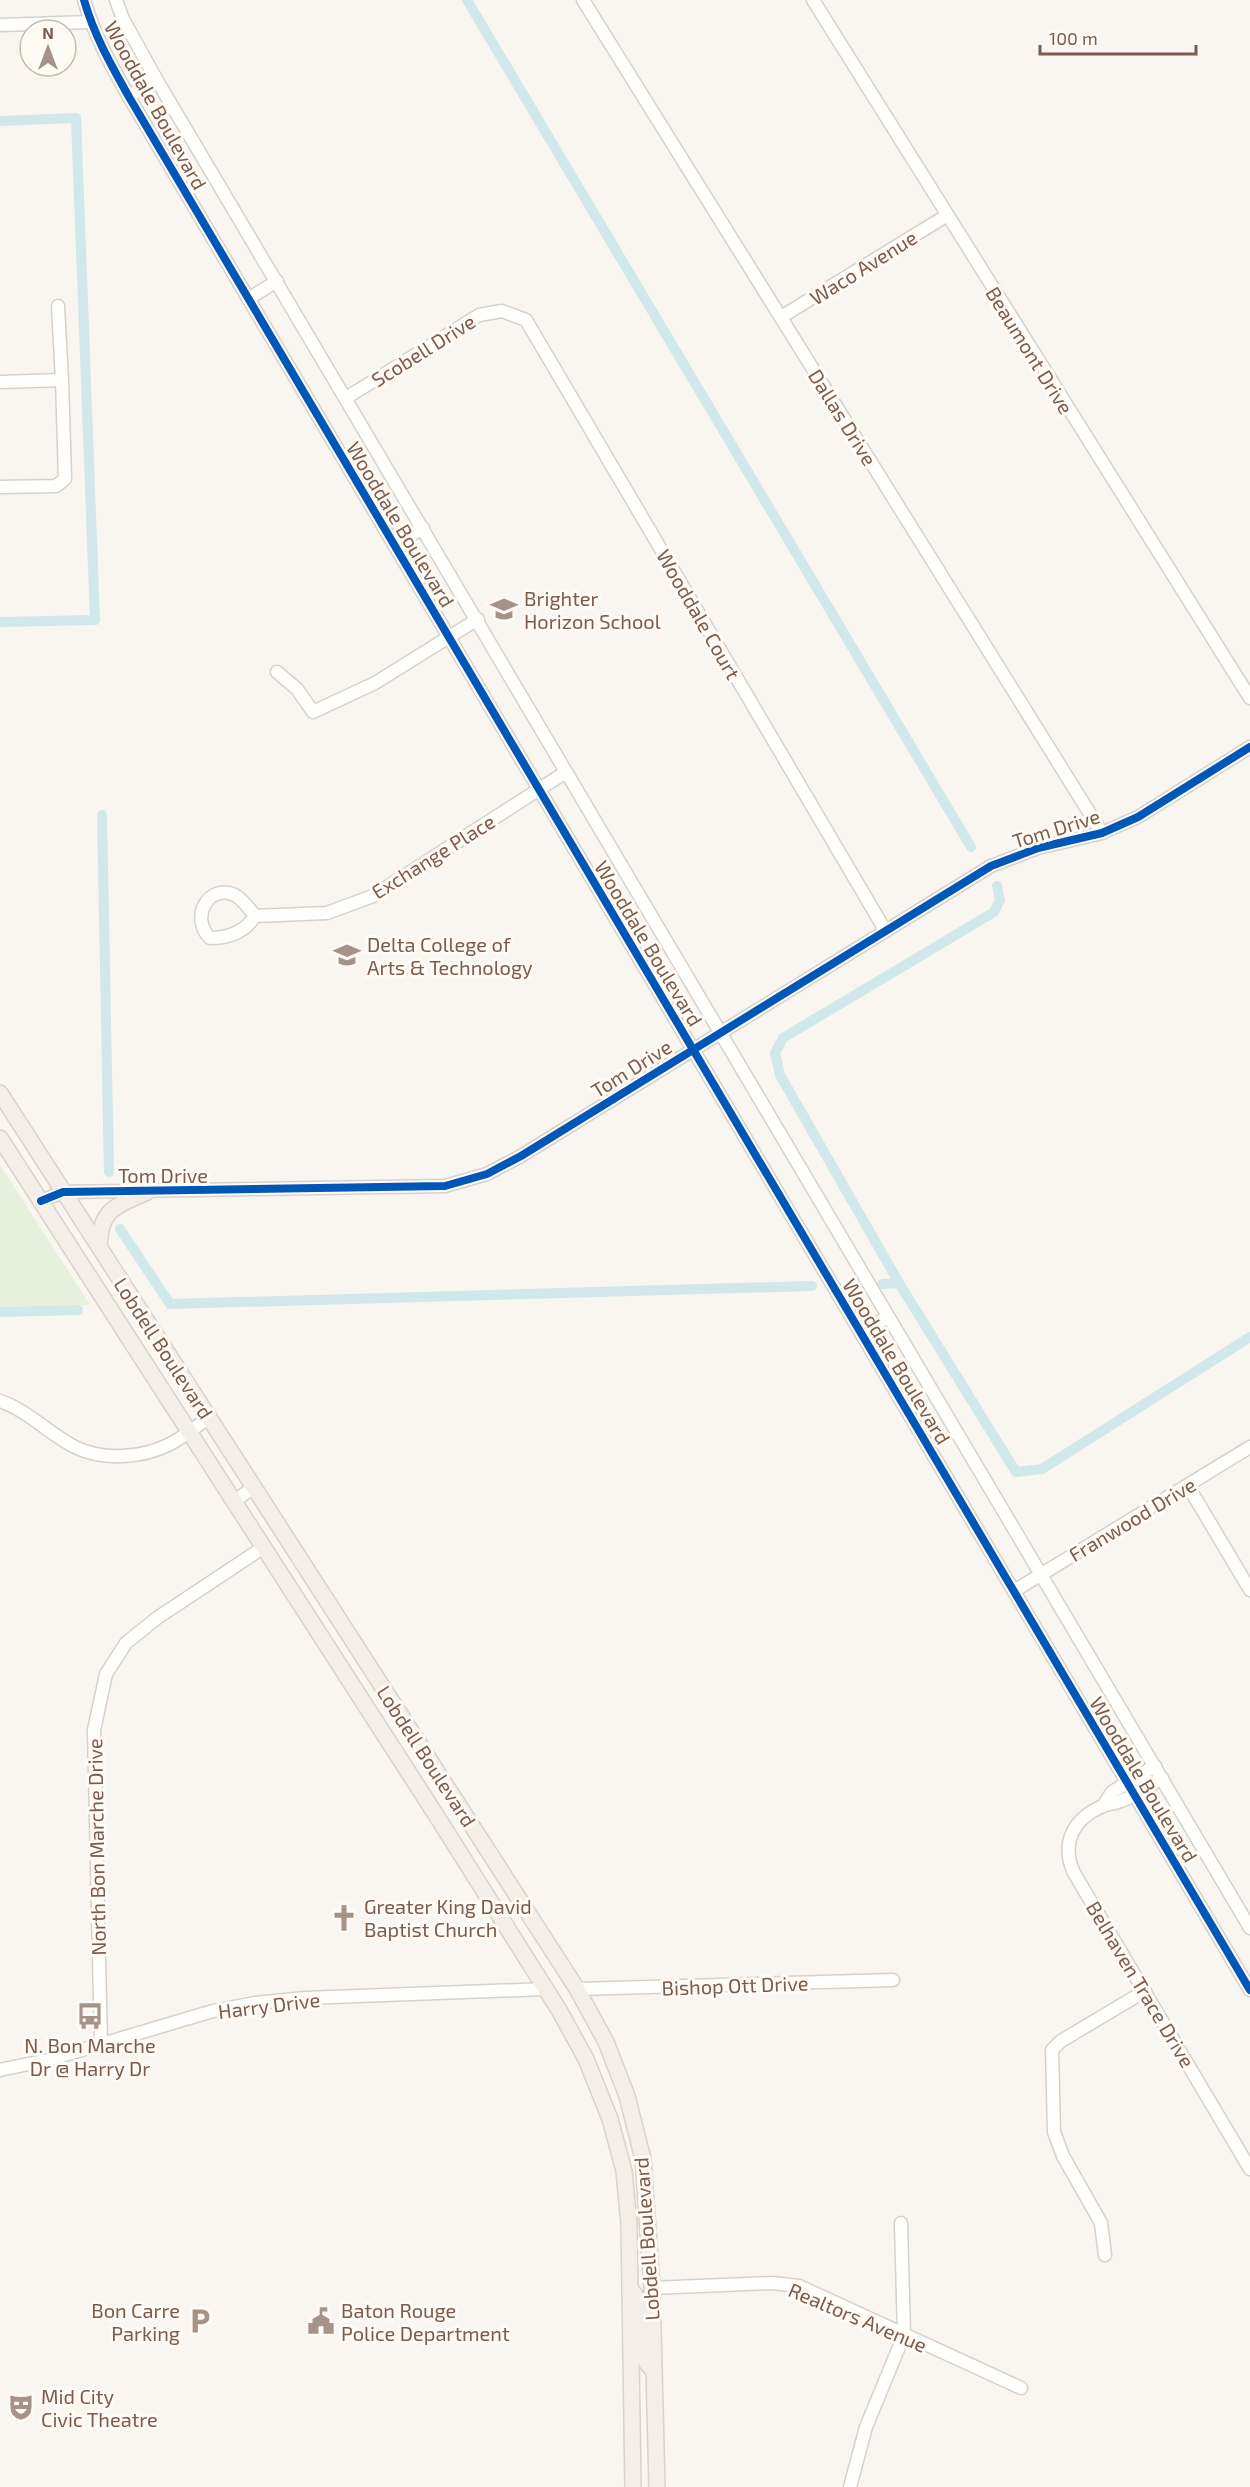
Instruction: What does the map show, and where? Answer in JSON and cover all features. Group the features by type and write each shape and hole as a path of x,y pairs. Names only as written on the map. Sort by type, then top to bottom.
{"main road":[{"name":"Lobdell Boulevard","path":"0,1093 577,1989 606,2042 630,2106 643,2159 652,2288 657,2487"},
{"name":"Lobdell Boulevard","path":"0,1138 546,1989 586,2059 616,2139 624,2171 629,2224 633,2487"},
{"path":"99,1246 101,1225 107,1213 147,1192"},
{"path":"419,1790 439,1776"},
{"path":"546,1989 577,1989"},
{"path":"629,2288 652,2288"},
{"path":"629,2288 637,2295 639,2302 642,2349 646,2364 654,2370"}],"street":[{"name":"Wooddale Boulevard","path":"84,0 90,22 129,97 1250,1990"},
{"name":"Wooddale Boulevard","path":"116,0 123,19 155,77 1250,1928"},
{"name":"Dallas Drive","path":"583,0 1102,833"},
{"name":"Beaumont Drive","path":"813,0 946,216 1250,698"},
{"path":"0,26 90,22"},
{"path":"129,97 155,77"},
{"name":"Waco Avenue","path":"781,317 946,216"},
{"path":"248,298 277,281"},
{"path":"0,487 56,486 62,484 65,479 58,306"},
{"name":"Scobell Drive","path":"346,398 479,315 502,311"},
{"name":"Wooddale Court","path":"502,311 526,320 885,930"},
{"path":"0,382 62,380"},
{"path":"394,545 423,528"},
{"path":"278,672 297,689 313,712 368,686 477,619"},
{"name":"Tom Drive","path":"41,1201 63,1192 445,1186 487,1174 521,1156 991,866 1038,848 1102,833 1138,817 1250,747"},
{"name":"Exchange Place","path":"255,916 327,913 373,896 566,772"},
{"path":"232,894 244,902 255,916 247,928 224,938 210,938 202,930 200,922 201,910 216,895 232,894"},
{"path":"861,1332 888,1317"},
{"path":"0,1401 16,1407 75,1447 101,1455 135,1455 169,1444 209,1418"},
{"name":"Franwood Drive","path":"1014,1591 1250,1447"},
{"path":"1188,1486 1250,1590"},
{"path":"234,1501 254,1488"},
{"name":"North Bon Marche Drive","path":"101,2045 94,1730 106,1674 126,1643 157,1618 264,1547"},
{"path":"1103,1806 1112,1792 1155,1766"},
{"path":"1103,1806 1121,1801 1162,1778"},
{"name":"Belhaven Trace Drive","path":"1103,1806 1087,1815 1072,1830 1068,1844 1068,1858 1074,1873 1250,2169"},
{"name":"Bishop Ott Drive","path":"577,1989 893,1980"},
{"name":"Harry Drive","path":"0,2070 101,2045 213,2011 255,2003 305,1998 546,1989"},
{"path":"1105,2255 1101,2223 1063,2156 1054,2132 1052,2050 1061,2041 1145,1992"},
{"path":"850,2487 866,2427 904,2335 901,2223"},
{"name":"Realtors Avenue","path":"652,2288 785,2283 810,2291 1021,2388"}],"green space":[{"path":"0,1165 90,1305 0,1307"}],"waterway":[{"path":"467,0 971,847"},
{"path":"0,121 76,118 95,620 0,622"},
{"path":"102,815 109,1172"},
{"path":"997,886 1000,900 994,912 783,1038 775,1053 780,1075 899,1283 1016,1472 1042,1469 1250,1337"},
{"path":"120,1229 170,1304 812,1286"},
{"path":"882,1284 899,1283"},
{"path":"0,1312 78,1310"}],"cycle path":[{"path":"84,0 98,38 129,97 1250,1990"},
{"path":"41,1201 63,1192 445,1186 487,1174 521,1156 991,866 1038,848 1102,833 1138,817 1250,747"}],"place":[{"name":"Brighter Horizon School","path":"504,609"},
{"name":"Delta College of Arts & Technology","path":"347,955"},
{"name":"Greater King David Baptist Church","path":"344,1918"},
{"name":"N. Bon Marche Dr @ Harry Dr","path":"90,2016"},
{"name":"Bon Carre Parking","path":"200,2321"},
{"name":"Baton Rouge Police Department","path":"321,2321"},
{"name":"Mid City Civic Theatre","path":"21,2407"}]}
